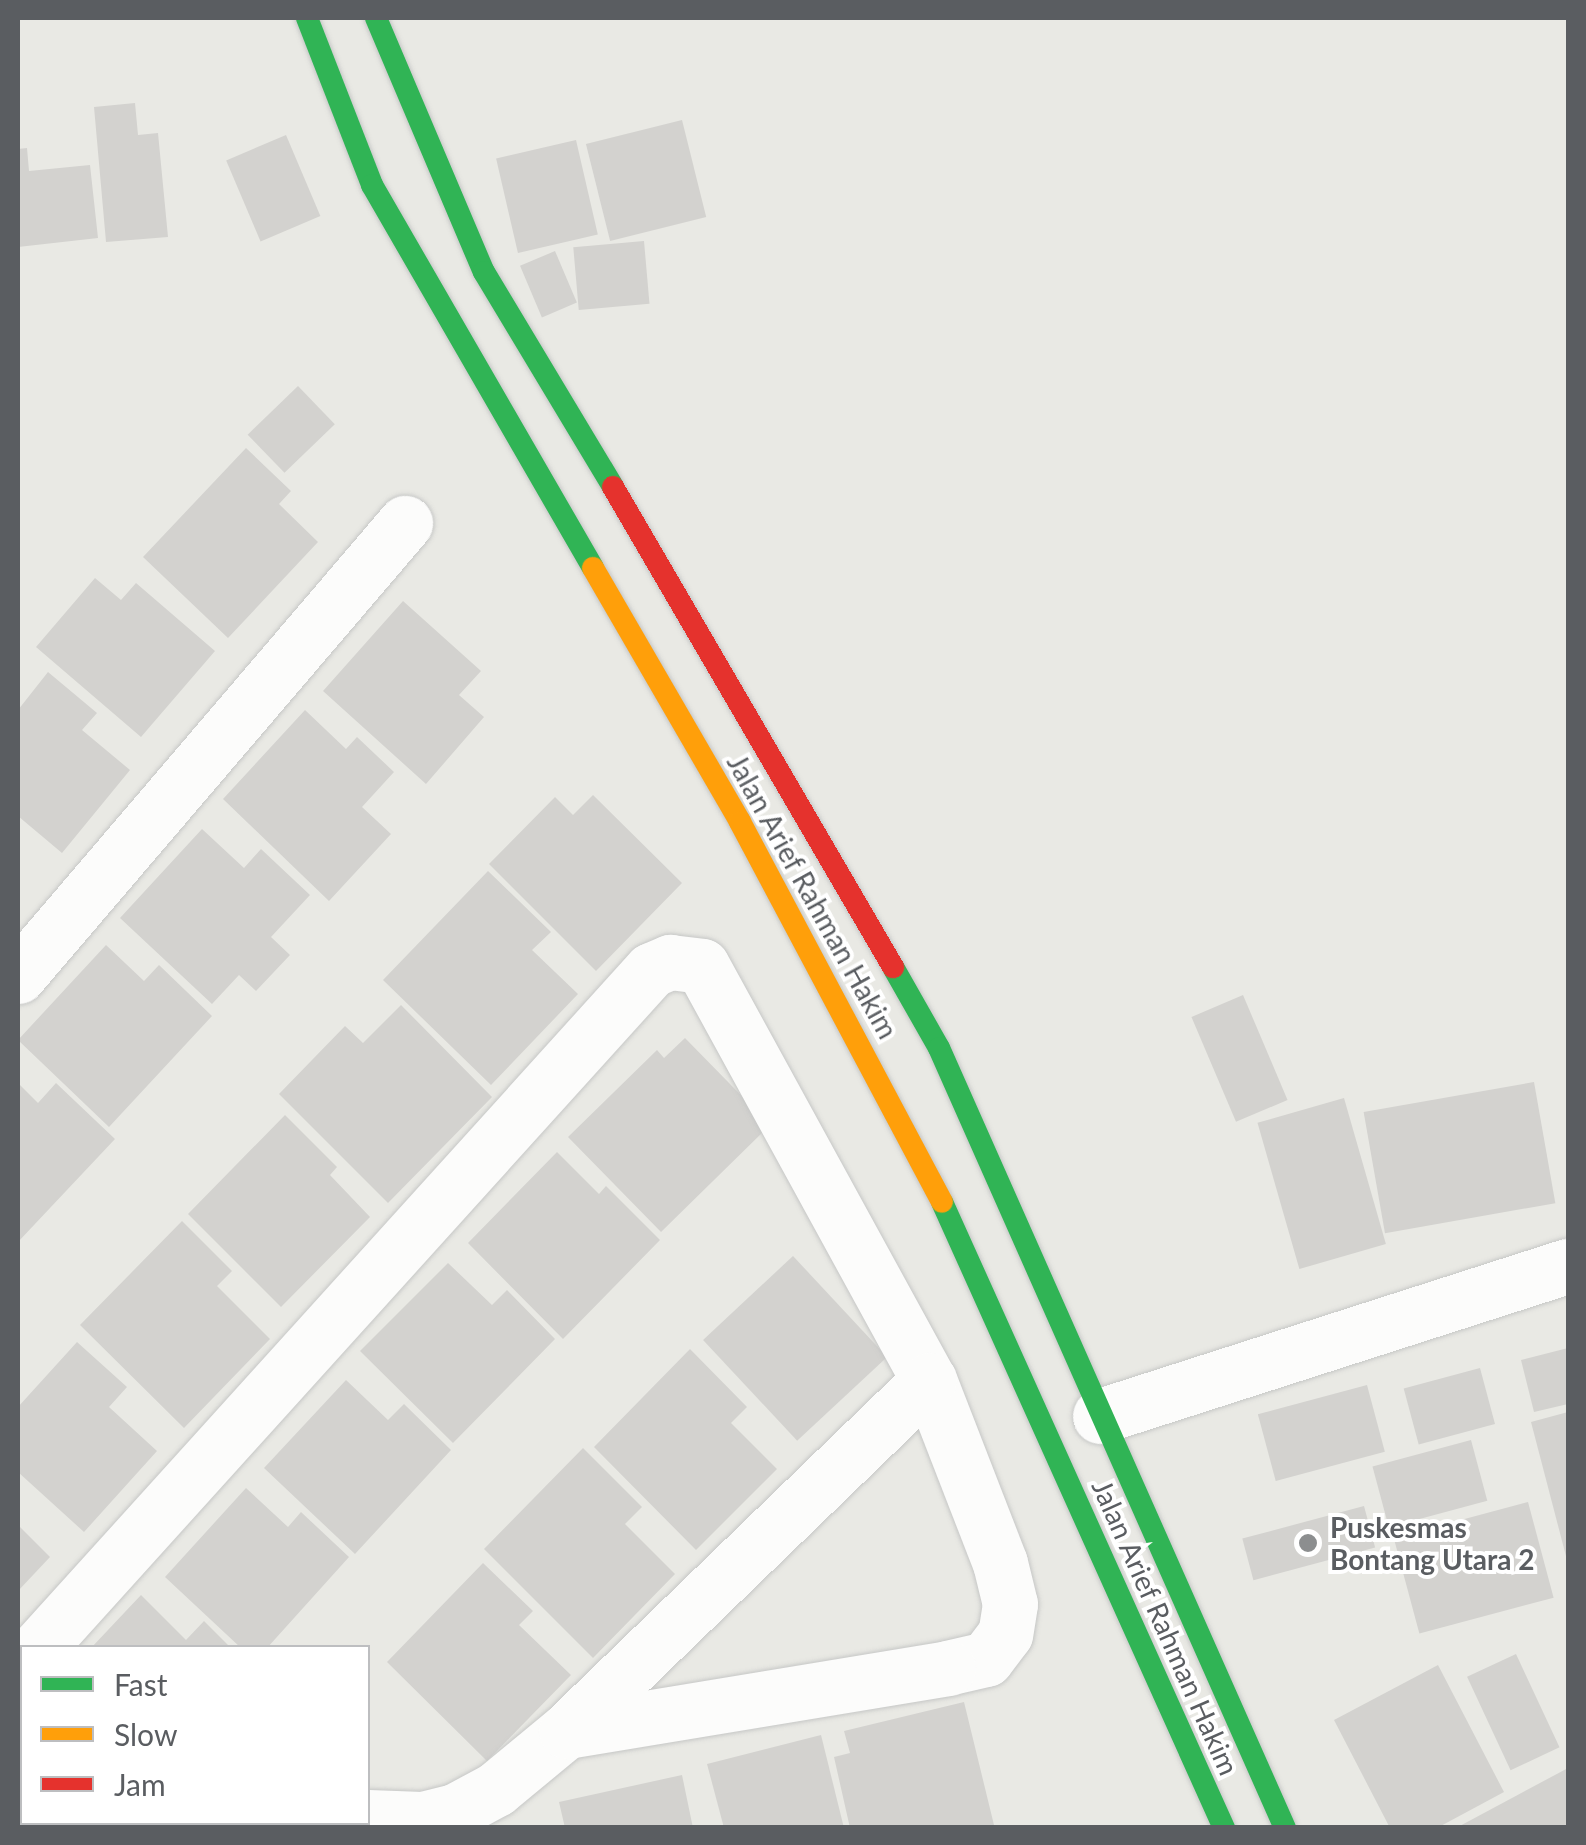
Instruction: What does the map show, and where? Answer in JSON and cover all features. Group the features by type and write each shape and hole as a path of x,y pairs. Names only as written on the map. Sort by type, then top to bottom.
{"street":[{"name":"Jalan Arief Rahman Hakim","path":"307,18 381,202 740,822 919,1151 1224,1828"},
{"name":"Jalan Arief Rahman Hakim","path":"376,18 484,272 774,756 939,1048 1285,1828"},
{"path":"18,976 405,522"},
{"path":"41,1645 651,970 670,962 702,966 718,988 928,1380 1010,1604 1005,1634 986,1659 566,1731"},
{"path":"1100,1416 1568,1266"},
{"path":"370,1818 455,1819 496,1789 566,1731 928,1380"}],"building":[{"path":"135,103 138,135 158,133 168,237 106,242 94,107"},
{"path":"682,120 706,217 610,241 586,144"},
{"path":"286,135 320,216 261,241 226,160"},
{"path":"576,140 598,235 518,253 496,158"},
{"path":"27,148 29,171 90,165 98,238 18,247 18,149"},
{"path":"644,241 649,304 579,310 573,247"},
{"path":"555,251 577,303 542,317 520,266"},
{"path":"298,386 335,424 284,473 248,435"},
{"path":"246,448 291,491 279,504 318,542 228,638 143,557"},
{"path":"95,578 121,600 136,583 215,651 141,737 36,647"},
{"path":"403,601 481,671 459,695 484,717 426,784 323,691"},
{"path":"48,672 97,713 82,730 130,770 62,853 18,816 18,710"},
{"path":"305,710 346,749 357,737 394,772 362,807 391,834 329,901 223,799"},
{"path":"593,795 682,883 596,971 489,864 555,797 573,815"},
{"path":"202,829 244,868 261,849 310,895 271,937 290,955 256,991 239,975 212,1004 120,918"},
{"path":"488,871 551,932 532,950 578,994 491,1085 383,980"},
{"path":"106,945 144,981 159,965 212,1016 109,1127 18,1040"},
{"path":"1243,995 1288,1100 1236,1122 1191,1017"},
{"path":"401,1005 492,1097 388,1203 279,1094 345,1026 363,1043"},
{"path":"685,1038 770,1125 661,1232 568,1137 657,1050 664,1058"},
{"path":"1534,1082 1555,1203 1385,1233 1364,1112"},
{"path":"18,1083 38,1103 56,1083 115,1139 18,1242"},
{"path":"1344,1098 1386,1244 1299,1269 1257,1123"},
{"path":"285,1115 337,1167 330,1175 370,1217 281,1307 188,1214"},
{"path":"557,1152 599,1194 606,1186 660,1240 563,1339 468,1243"},
{"path":"182,1221 232,1271 217,1286 270,1339 184,1428 80,1325"},
{"path":"793,1256 887,1357 797,1441 703,1340"},
{"path":"448,1263 492,1305 507,1290 555,1339 453,1443 360,1351"},
{"path":"77,1342 127,1387 109,1407 157,1451 84,1532 18,1472 18,1407"},
{"path":"1568,1348 1568,1404 1534,1412 1521,1360"},
{"path":"690,1349 747,1407 731,1423 777,1469 696,1550 594,1447"},
{"path":"1480,1368 1495,1424 1419,1444 1404,1388"},
{"path":"346,1380 388,1420 404,1404 451,1450 355,1554 264,1468"},
{"path":"1367,1385 1385,1452 1276,1481 1258,1414"},
{"path":"1568,1412 1568,1560 1567,1560 1531,1422"},
{"path":"1471,1440 1487,1501 1389,1527 1372,1466"},
{"path":"583,1448 642,1507 625,1524 675,1574 593,1658 484,1549"},
{"path":"246,1488 288,1527 301,1512 349,1557 270,1645 238,1645 165,1577"},
{"path":"1528,1502 1554,1598 1419,1634 1394,1538"},
{"name":"Puskesmas Bontang Utara 2","path":"1364,1506 1375,1548 1253,1580 1242,1539"},
{"path":"18,1525 50,1557 18,1591"},
{"path":"483,1563 533,1611 519,1625 571,1675 487,1761 387,1662"},
{"path":"141,1595 186,1640 204,1621 228,1645 94,1645"},
{"path":"1516,1654 1560,1747 1511,1770 1467,1677"},
{"path":"1438,1665 1504,1792 1437,1828 1390,1828 1334,1720"},
{"path":"964,1702 994,1825 850,1828 834,1757 850,1753 844,1731"},
{"path":"821,1735 844,1828 724,1828 707,1764"},
{"path":"1568,1768 1568,1828 1456,1828"},
{"path":"682,1775 693,1828 565,1828 559,1802"}],"traffic: fast":[{"path":"307,18 372,185 593,568"},
{"path":"376,18 484,272 613,487"},
{"path":"893,967 939,1048 1285,1828"},
{"path":"942,1202 1224,1828"}],"traffic: slow":[{"path":"593,568 740,822 942,1202"}],"traffic: jam":[{"path":"613,487 893,967"}],"place":[{"name":"Puskesmas Bontang Utara 2","path":"1308,1543"}]}
